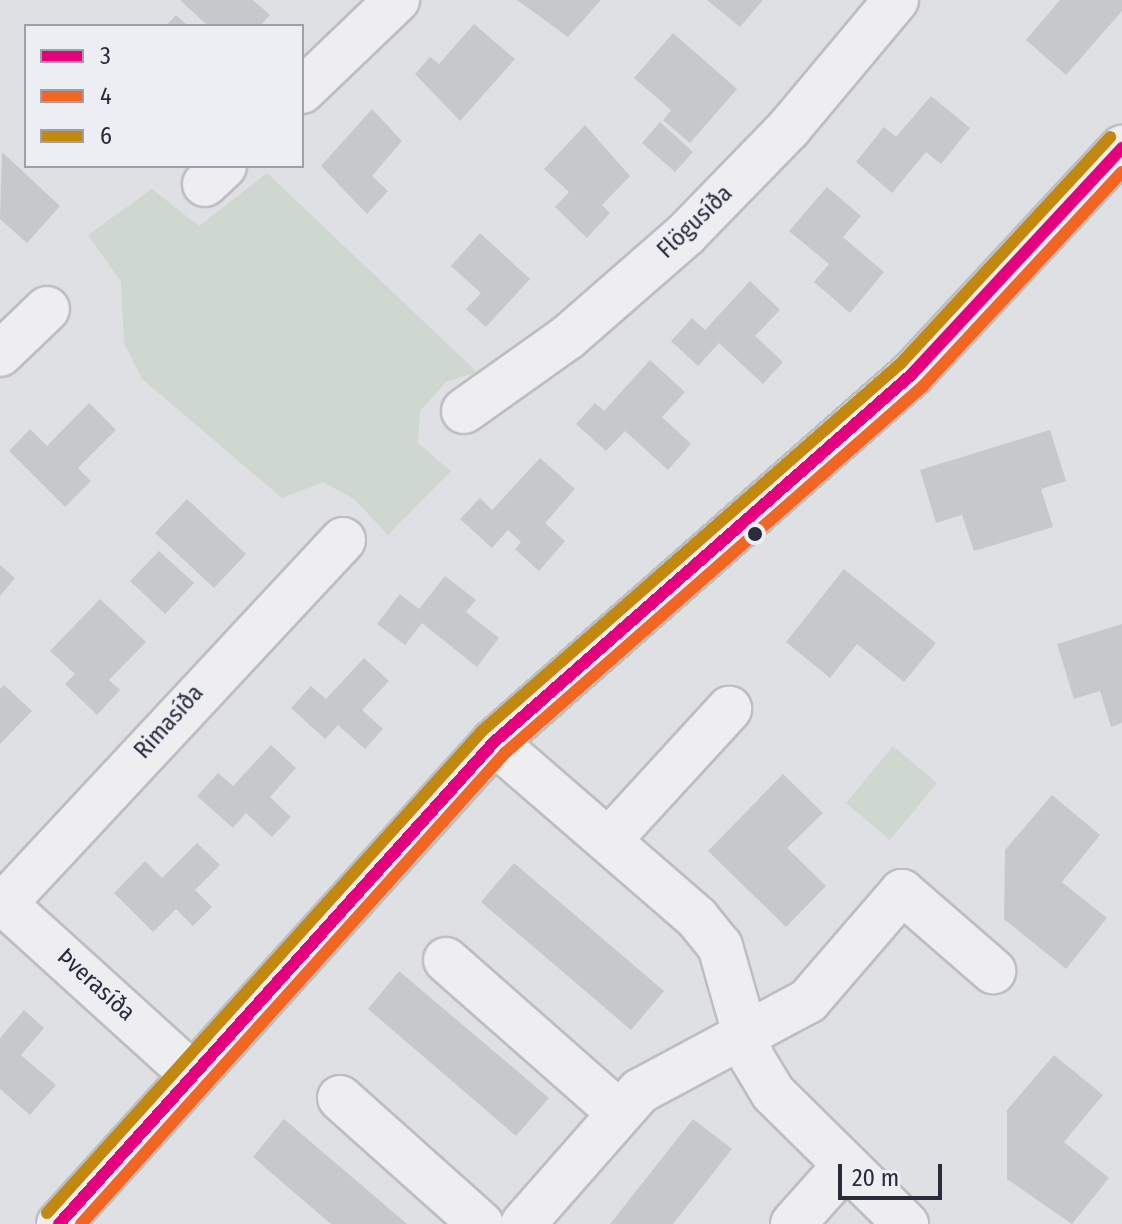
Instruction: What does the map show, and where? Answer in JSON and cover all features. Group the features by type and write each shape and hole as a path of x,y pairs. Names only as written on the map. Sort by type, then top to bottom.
{"street":[{"path":"304,89 397,0"},
{"name":"Flögusíða","path":"464,411 568,337 686,234 789,128 896,0"},
{"path":"59,1224 190,1072 494,742 912,374 1118,159"},
{"path":"0,354 47,309"},
{"name":"Rimasíða","path":"1,904 343,540"},
{"path":"609,840 729,709"},
{"path":"494,742 609,840 720,946 744,1032 773,1093 842,1169 906,1224"},
{"path":"523,1224 617,1111 662,1074 808,1001 902,892 993,971"},
{"name":"Þverasíða","path":"1,904 190,1072"},
{"path":"446,960 617,1111"},
{"path":"340,1098 481,1224"},
{"path":"793,1224 842,1169"}],"shaded area":[{"path":"267,173 477,372 446,382 420,411 418,443 451,471 388,535 354,499 323,482 282,498 142,379 124,343 121,282 88,235 152,189 199,226"},
{"path":"893,746 937,783 890,840 846,803"}],"building":[{"path":"180,0 253,0 270,15 262,24 206,24"},
{"path":"517,0 601,0 568,37"},
{"path":"707,0 763,0 740,27"},
{"path":"1060,0 1122,0 1122,11 1066,75 1026,40"},
{"path":"176,15 186,24 168,24"},
{"path":"474,24 515,59 460,121 415,74 430,57 439,64"},
{"path":"673,33 737,89 690,143 663,120 671,110 634,78"},
{"path":"931,96 970,128 941,164 926,152 892,193 856,162 884,127 896,137"},
{"path":"372,109 402,141 372,176 388,191 367,214 321,166"},
{"path":"660,122 693,152 675,172 642,143"},
{"path":"585,125 630,176 602,205 610,213 587,238 555,207 569,192 544,169"},
{"path":"2,152 60,206 27,243 0,219"},
{"path":"827,187 861,216 843,237 884,272 850,313 814,282 829,264 789,231"},
{"path":"480,233 530,279 486,327 466,309 481,293 451,266"},
{"path":"750,281 780,310 755,336 783,362 763,384 719,343 698,366 671,341 692,318 705,330"},
{"path":"650,360 685,392 662,417 691,444 668,470 625,431 606,451 576,424 595,403 604,411"},
{"path":"89,403 116,430 78,468 91,481 65,507 9,451 30,429 47,446"},
{"path":"1050,430 1066,481 1041,489 1053,527 974,551 962,515 936,523 920,470"},
{"path":"540,458 575,489 545,523 565,541 539,571 515,549 521,542 508,530 492,548 460,519 480,498 492,510"},
{"path":"187,499 246,554 214,588 155,533"},
{"path":"159,551 194,583 165,614 130,581"},
{"path":"0,565 15,578 0,596"},
{"path":"844,569 936,643 904,682 857,644 830,678 786,642"},
{"path":"445,576 476,600 466,612 499,638 477,667 422,623 405,645 377,624 400,594 419,609"},
{"path":"100,599 146,642 109,680 120,690 97,715 65,684 75,674 50,651"},
{"path":"1122,624 1122,723 1111,727 1100,691 1074,699 1057,644"},
{"path":"364,658 389,681 362,710 383,729 365,749 338,725 325,739 291,708 311,686 326,699"},
{"path":"4,685 32,711 0,744 0,689"},
{"path":"271,745 296,768 270,797 291,817 272,837 246,813 233,828 197,796 218,773 233,786"},
{"path":"783,774 823,813 787,848 826,886 786,927 708,851"},
{"path":"1052,795 1100,835 1062,882 1107,918 1066,969 1004,919 1005,850"},
{"path":"197,843 220,865 195,890 212,907 193,926 176,909 153,932 114,893 145,861 162,878"},
{"path":"514,863 664,991 631,1030 481,902"},
{"path":"399,971 549,1098 516,1136 368,1009"},
{"path":"24,1010 44,1028 21,1055 56,1085 30,1115 0,1089 0,1038"},
{"path":"1054,1055 1103,1095 1064,1142 1109,1178 1072,1224 1007,1179 1007,1110"},
{"path":"284,1119 407,1224 331,1224 290,1189 253,1157"},
{"path":"693,1119 732,1149 673,1224 610,1224"}],"transit line":[{"name":"6","path":"47,1213 482,731 901,363 1110,137"},
{"name":"3","path":"59,1224 494,742 912,374 1122,148"},
{"name":"4","path":"81,1224 505,753 923,386 1122,172"}]}
